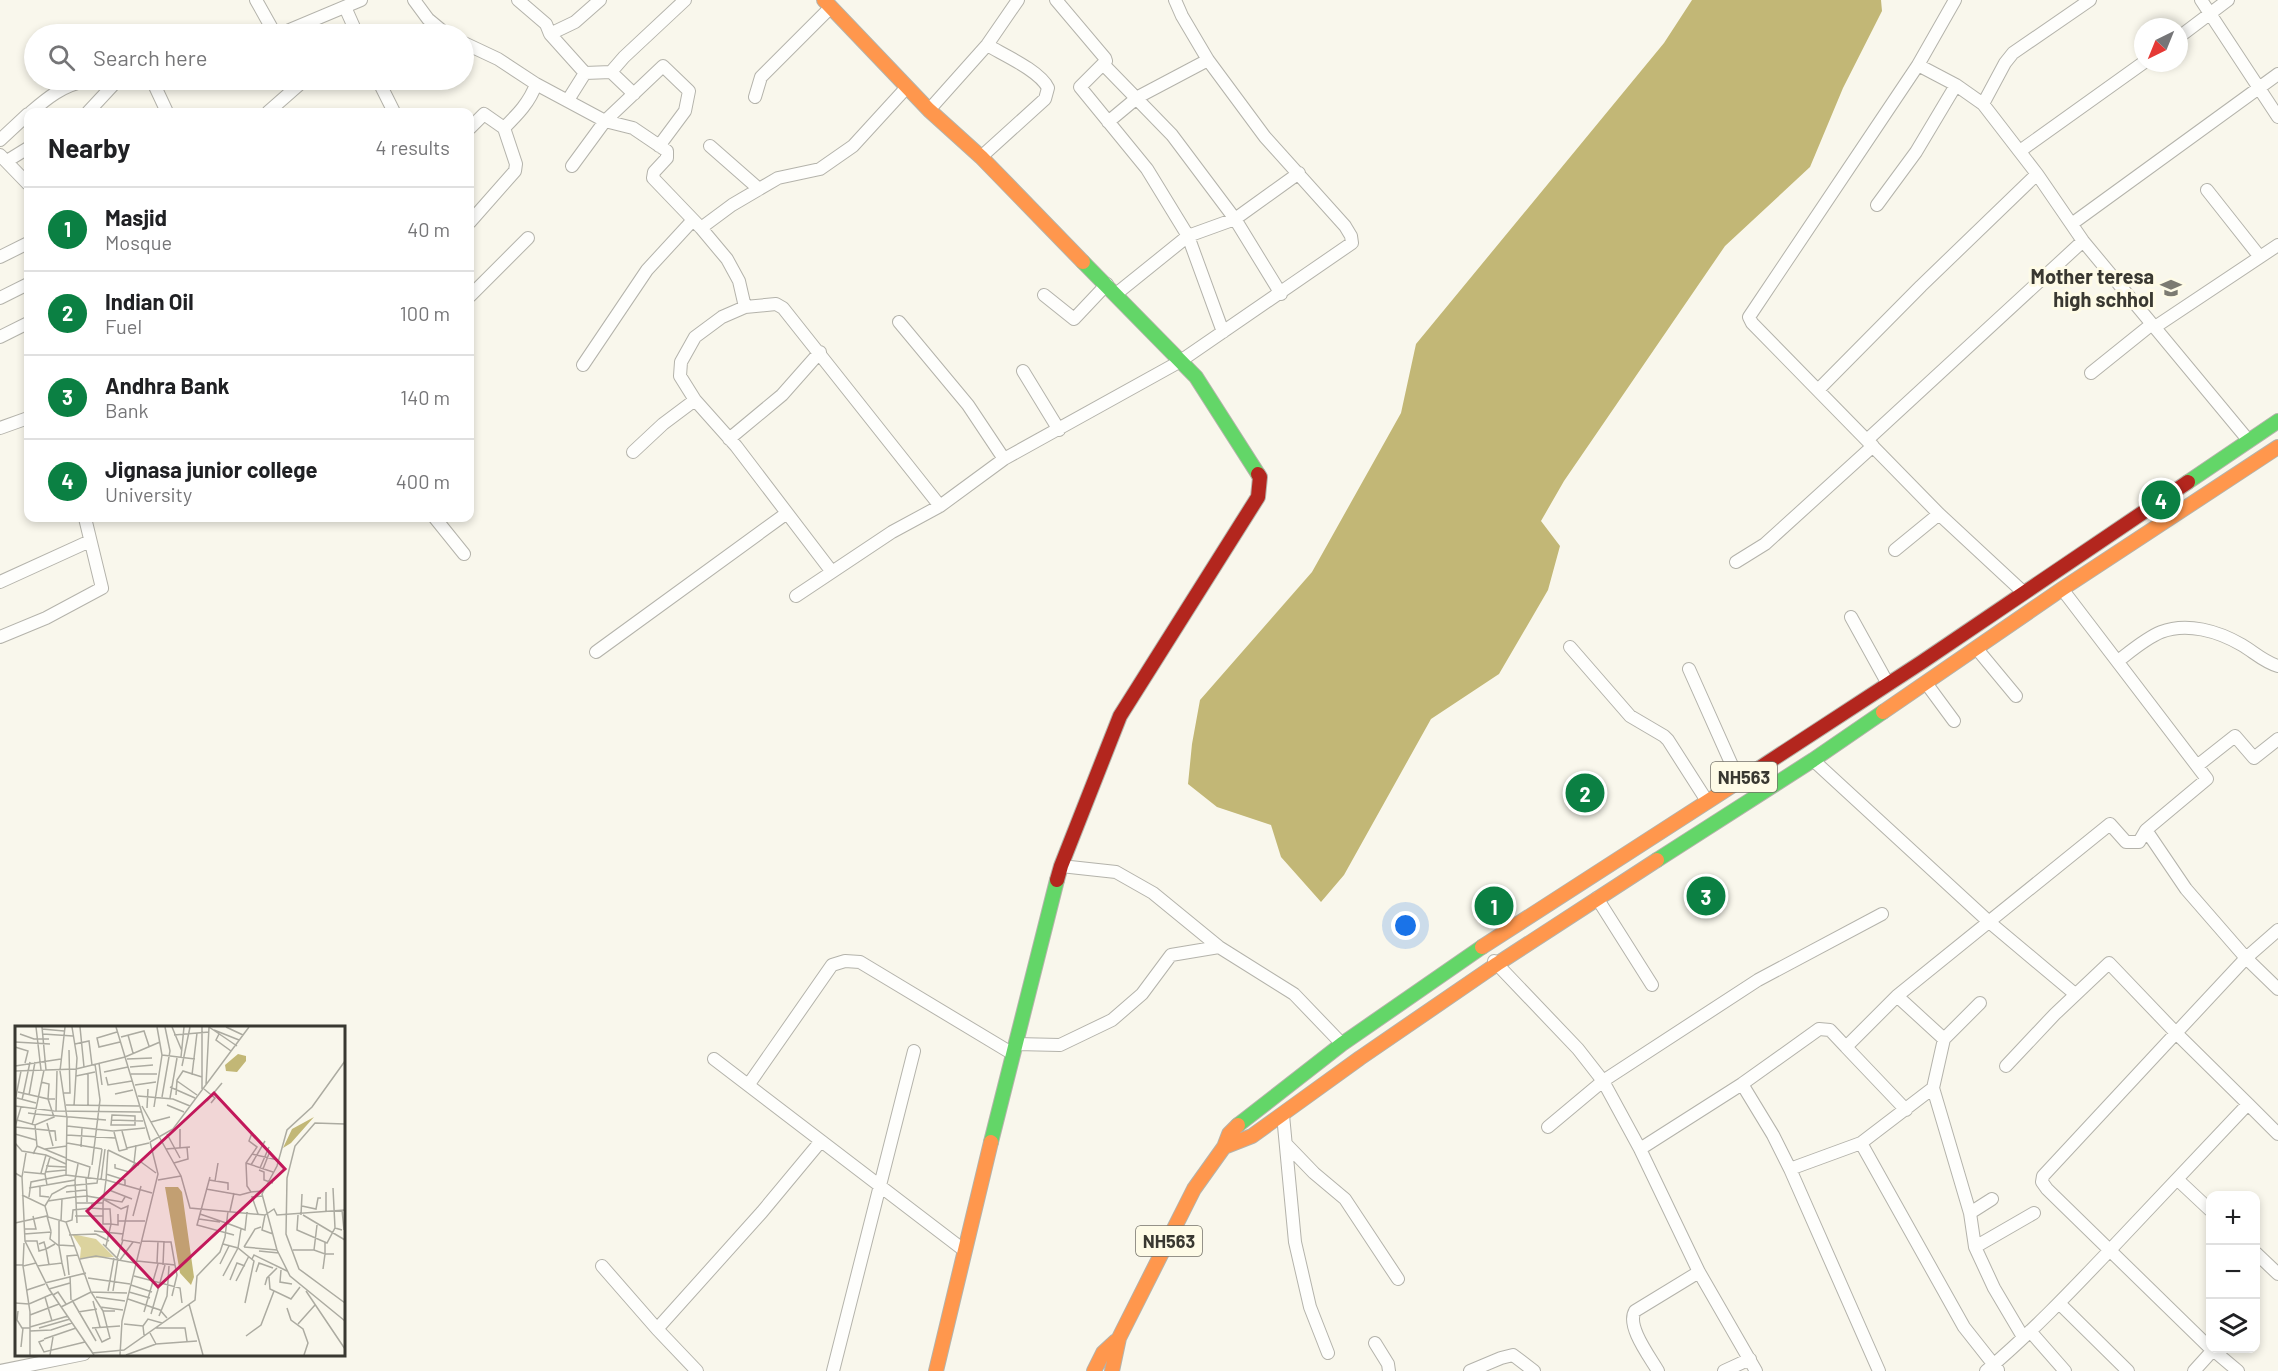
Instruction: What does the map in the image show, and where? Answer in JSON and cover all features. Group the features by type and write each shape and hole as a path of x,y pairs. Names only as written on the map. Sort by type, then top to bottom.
{"main road":[{"path":"827,4 929,110 981,157 1112,289 1179,362 1196,377 1260,477 1258,496 1119,716 1061,866 936,1371"},
{"name":"NH563","path":"1113,1371 1119,1338 1194,1189 1224,1147 1229,1134 1240,1121 1342,1044 1482,947 1888,684 2278,421"},
{"name":"NH563","path":"1224,1147 1252,1136 1497,964 1813,759 2062,589 2278,447"},
{"path":"2162,500 2172,517"},
{"name":"NH563","path":"1094,1371 1104,1353 1119,1338"}],"street":[{"path":"256,0 269,24"},
{"path":"304,24 362,0"},
{"path":"414,0 433,24"},
{"path":"518,0 546,24 550,34 585,73"},
{"path":"550,34 574,22 600,0"},
{"path":"611,72 685,0"},
{"path":"1056,0 1106,58 1106,61 1080,87 1147,169 1188,236 1223,333"},
{"path":"796,596 892,532 940,506 1004,459 1179,362 1352,243 1351,236 1344,226 1299,172 1265,137 1208,60 1175,0"},
{"path":"1955,0 1918,64 1749,317 1939,514 2023,592"},
{"path":"1983,104 2005,63 2013,53 2090,0"},
{"path":"2201,0 2278,117"},
{"path":"2188,31 2229,0"},
{"path":"929,110 987,45 1014,2"},
{"path":"755,97 761,77 827,4"},
{"path":"345,7 353,24"},
{"path":"981,157 1045,99 1048,88 1045,82 1027,68 987,45"},
{"path":"474,48 498,59 536,84 605,121 633,128 667,151 668,158 654,172 653,178 727,259 739,281 746,307"},
{"path":"1108,122 1138,97 1208,60"},
{"path":"1103,64 1138,97 1172,135 1235,219 1281,294"},
{"path":"1918,64 1956,85 1983,104 2073,223 2083,241 2250,441"},
{"path":"572,166 605,121 663,66 689,91 685,111 659,146"},
{"path":"2020,151 2134,69"},
{"path":"585,73 611,72 634,94"},
{"path":"568,100 585,73"},
{"path":"2073,223 2278,74"},
{"path":"504,128 521,112 533,94 536,84"},
{"path":"1877,205 1916,152 1956,85"},
{"path":"582,365 647,270 697,224 778,178 820,169 854,146 907,87"},
{"path":"35,108 51,95 63,90"},
{"path":"92,108 109,90"},
{"path":"157,90 165,108"},
{"path":"273,108 294,90"},
{"path":"382,90 389,108"},
{"path":"474,124 484,114 504,128 516,164 515,171 474,217"},
{"path":"0,140 24,118"},
{"path":"710,146 759,189"},
{"path":"24,150 3,158 24,180"},
{"path":"1044,296 1074,319 1112,289 1188,236 1235,219 1299,172"},
{"path":"1818,390 2037,174"},
{"path":"2207,190 2260,257"},
{"path":"474,292 528,238"},
{"path":"1736,561 1765,544 1872,446 2083,241"},
{"path":"0,257 24,245"},
{"path":"2091,373 2153,325 2278,245"},
{"path":"0,298 24,286"},
{"path":"832,572 729,439 694,400 680,376 681,362 695,337 722,317 746,307 777,304 783,308 940,506"},
{"path":"900,322 968,405 1004,459"},
{"path":"0,337 24,325"},
{"path":"729,439 782,395 820,352"},
{"path":"1023,371 1059,430"},
{"path":"633,452 663,424 694,400"},
{"path":"0,428 24,419"},
{"path":"596,652 787,513"},
{"path":"1895,550 1939,514"},
{"path":"0,637 46,618 102,588 86,522"},
{"path":"438,522 464,554"},
{"path":"0,582 90,541"},
{"path":"1846,1047 1897,996 2110,824 2126,842 2139,842 2146,830 2207,779 2062,589"},
{"path":"1851,617 1888,684"},
{"path":"2118,661 2160,632 2182,626 2220,634 2242,645 2264,661 2278,666"},
{"path":"1570,647 1630,716 1668,740 1707,801"},
{"path":"1977,649 2016,696"},
{"path":"1689,669 1739,781"},
{"path":"1926,683 1954,721"},
{"path":"2197,766 2235,736 2254,758 2278,739"},
{"path":"1813,759 1988,921 2075,994"},
{"path":"2146,830 2186,889 2246,958 2278,989"},
{"path":"1061,866 1116,873 1153,893 1219,947 1294,994 1342,1044"},
{"path":"1597,898 1652,985"},
{"path":"1548,1127 1603,1081 1758,980 1882,914"},
{"path":"2206,1343 2047,1189 2042,1182 2043,1176 2246,958 2278,930"},
{"path":"748,1084 832,965 845,961 860,962 1014,1049 1060,1045 1112,1020 1142,994 1170,955 1219,947"},
{"path":"1482,947 1578,1049 1603,1081 1640,1149 1699,1272 1756,1371"},
{"path":"2006,1066 2075,994 2109,963 2278,1134"},
{"path":"1897,996 1944,1039"},
{"path":"1980,1003 1944,1039 1933,1088 1970,1213 1975,1247 1994,1288 2027,1334 2065,1371"},
{"path":"1640,1149 1742,1084 1819,1029 1830,1030 1906,1110"},
{"path":"833,1371 914,1051"},
{"path":"714,1059 965,1251"},
{"path":"1742,1084 1773,1135 1790,1169 1879,1371"},
{"path":"1790,1169 1861,1143 1933,1088"},
{"path":"1861,1143 1964,1327 1992,1369 2060,1304 2248,1104"},
{"path":"1283,1114 1295,1242 1310,1307 1328,1353"},
{"path":"657,1329 762,1212 821,1141"},
{"path":"1287,1145 1344,1199 1398,1279"},
{"path":"2178,1180 2206,1205"},
{"path":"1970,1213 1992,1199"},
{"path":"1975,1247 2034,1213"},
{"path":"2260,1256 2278,1274"},
{"path":"602,1266 697,1371"},
{"path":"1658,1371 1634,1329 1632,1315 1699,1272"},
{"path":"2060,1304 2128,1371"},
{"path":"1375,1343 1388,1364 1389,1371"},
{"path":"2194,1371 2209,1353"},
{"path":"2217,1353 2238,1371"},
{"path":"1470,1371 1513,1355 1534,1371"},
{"path":"0,1371 74,1356"},
{"path":"1724,1371 1750,1359"}],"shaded area":[{"path":"1692,0 1881,0 1882,11 1843,88 1810,167 1725,246 1564,481 1541,521 1560,546 1548,590 1499,674 1431,719 1344,875 1321,902 1281,857 1271,825 1217,807 1188,784 1200,700 1312,572 1401,413 1416,344 1664,43"}],"traffic: fast":[{"path":"1083,262 1196,377 1258,474"},
{"path":"2188,482 2278,421"},
{"path":"1657,860 1813,760 1883,712"},
{"path":"991,1142 1057,880"},
{"path":"1238,1125 1342,1044 1482,947"}],"traffic: slow":[{"path":"824,0 929,110 981,157 1083,262"},
{"path":"1883,712 2062,589 2278,447"},
{"path":"1482,947 1758,769"},
{"path":"1224,1147 1252,1136 1497,964 1657,860"},
{"path":"1112,1371 1119,1338 1194,1189 1224,1147 1229,1134 1238,1125"},
{"path":"936,1371 991,1142"},
{"path":"1094,1371 1103,1353 1116,1341"}],"traffic: jam":[{"path":"1057,880 1120,716 1258,497 1260,477 1258,474"},
{"path":"1758,769 1922,662 2188,482"}],"place":[{"name":"Mother teresa high schhol","path":"2171,288"},
{"name":"Jignasa junior college","path":"2161,500"},
{"name":"Indian Oil","path":"1585,793"},
{"name":"Andhra Bank","path":"1706,896"},
{"name":"Masjid","path":"1494,906"}]}
